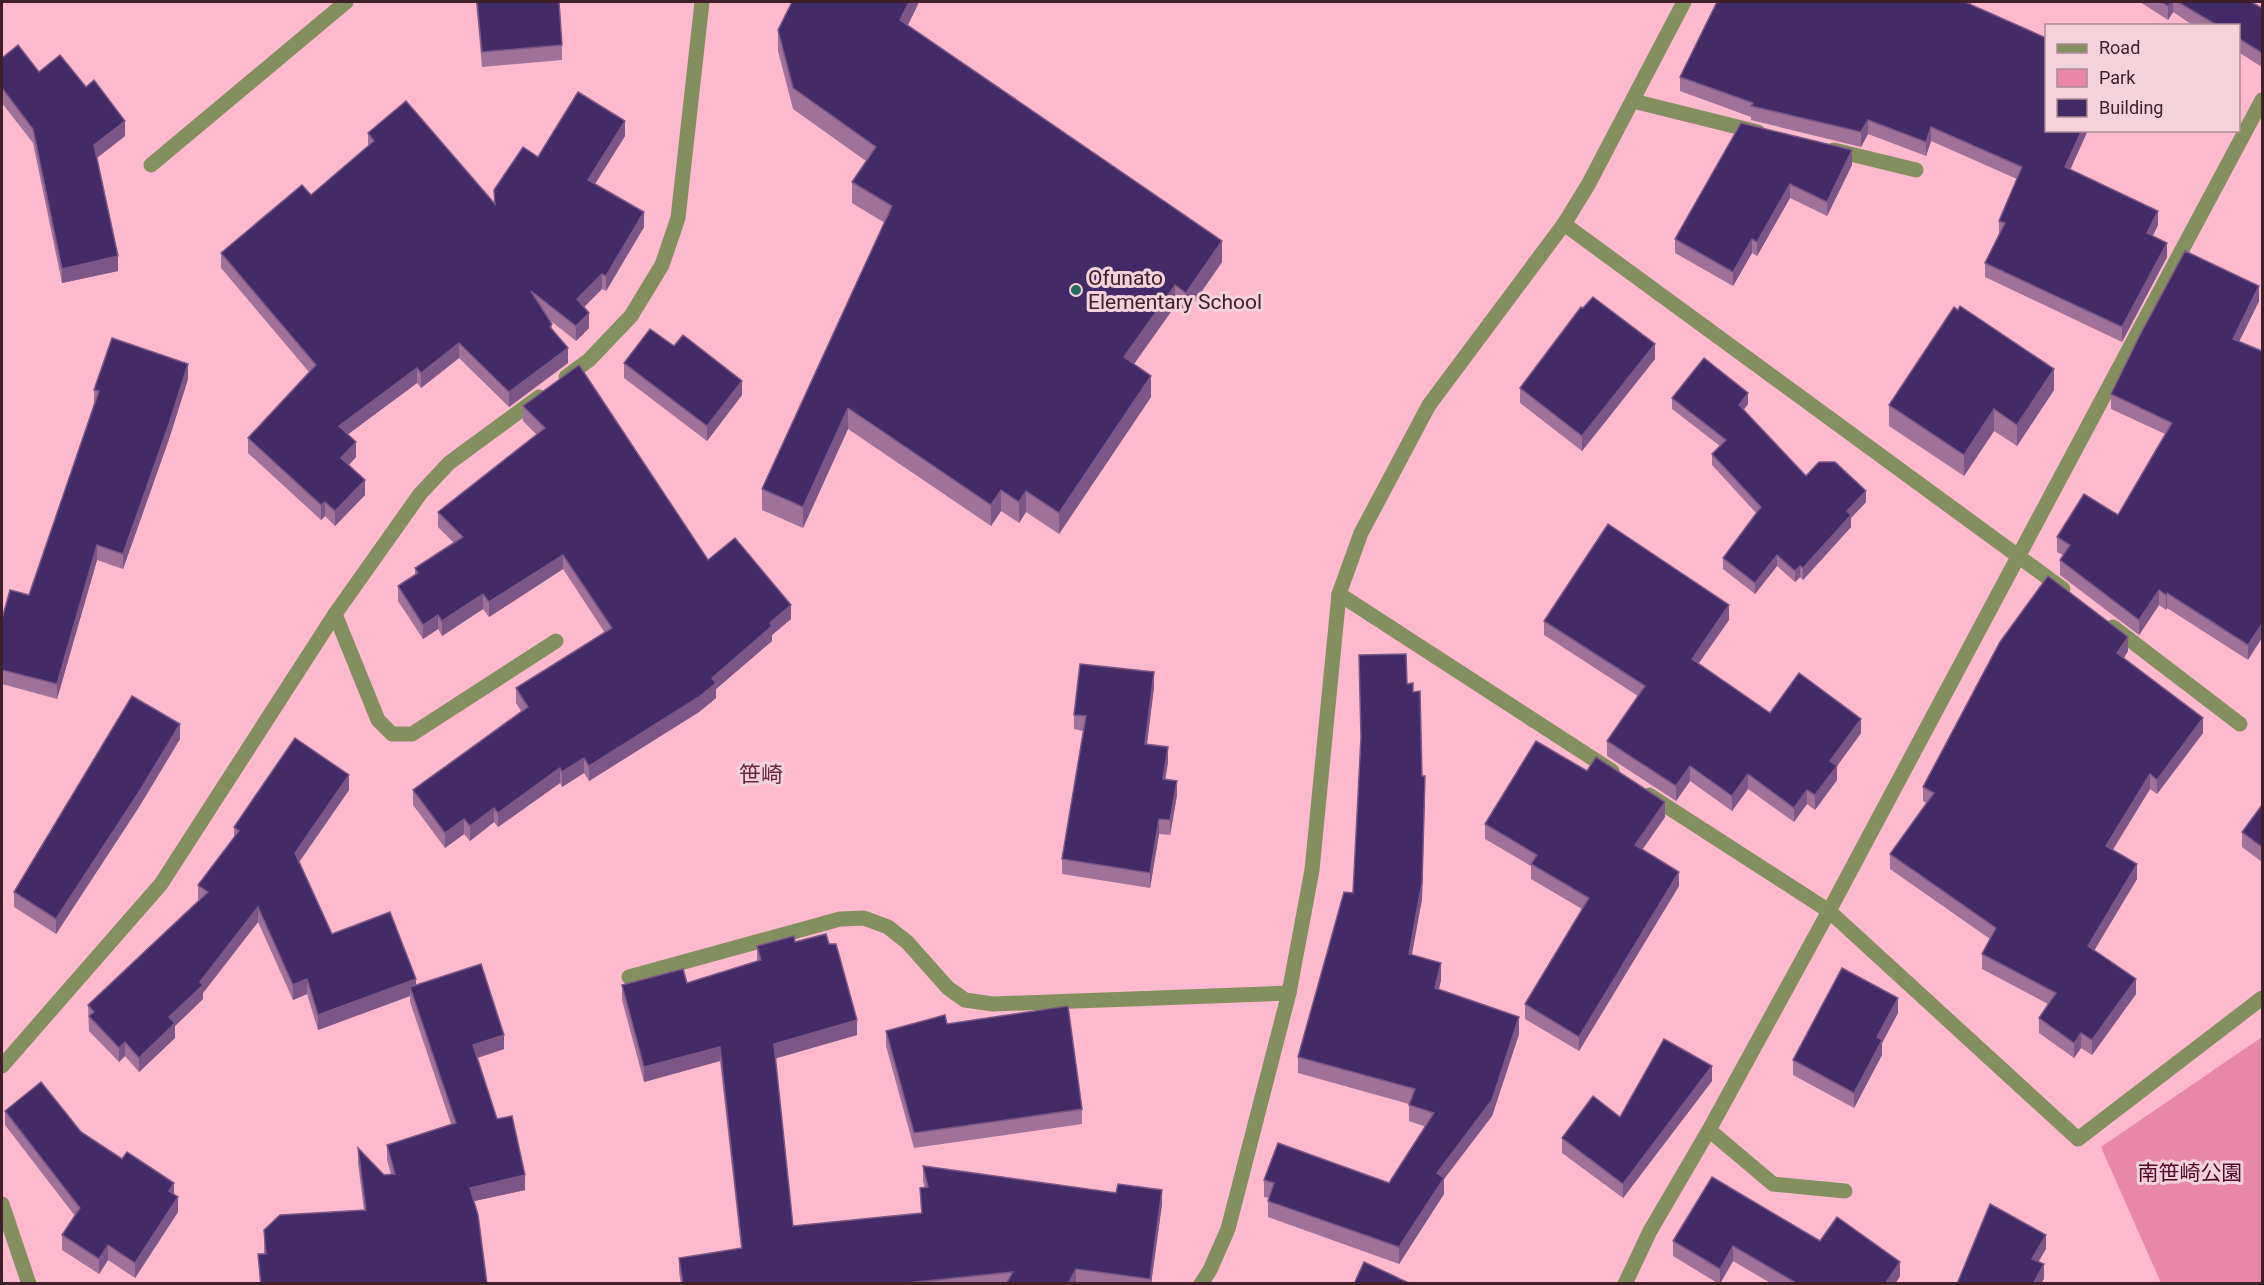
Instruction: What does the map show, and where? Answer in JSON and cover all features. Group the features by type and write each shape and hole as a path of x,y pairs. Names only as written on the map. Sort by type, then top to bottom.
{"street":[{"path":"151,165 346,2"},
{"path":"2,1066 161,884 335,614 420,494 449,463 589,360 632,316 662,265 678,218 702,2"},
{"path":"1201,1284 1210,1270 1228,1229 1289,993 1312,870 1339,594 1361,533 1429,405 1564,224 1588,185 1684,2"},
{"path":"1625,1284 1650,1231 1829,911 2262,100"},
{"path":"1633,101 1769,134"},
{"path":"1814,145 1916,170"},
{"path":"1564,224 2074,598"},
{"path":"1339,594 1829,911 2078,1139 2262,998"},
{"path":"335,614 378,720 392,734 412,734 556,641"},
{"path":"2102,619 2240,724"},
{"path":"629,977 840,919 864,918 888,927 907,942 948,988 965,1000 993,1004 1289,993"},
{"path":"1708,1130 1773,1184 1845,1191"},
{"path":"2,1204 29,1284"}],"green space":[{"name":"南笹崎公園","path":"2262,1037 2262,1283 2161,1283 2101,1147"}],"building":[{"path":"477,2 559,2 562,45 482,52"},
{"path":"792,2 909,2 900,20 1222,241 1186,293 1175,285 1124,357 1151,376 1059,513 1026,491 1019,502 1001,490 991,505 848,408 803,507 762,489 892,206 852,182 876,147 793,88 778,30"},
{"path":"1717,2 1965,2 2045,38 2045,132 2081,132 2065,167 2158,211 2147,233 2167,243 2122,327 1985,263 2005,223 1999,221 2022,167 1931,127 1926,142 1868,120 1861,132 1751,106 1753,103 1680,77"},
{"path":"2178,2 2251,2 2262,8 2262,53 2240,39 2240,24 2215,24"},
{"path":"18,45 39,72 60,55 86,87 94,80 125,121 94,145 118,256 62,269 33,129 2,88 2,58"},
{"path":"578,92 625,121 588,180 644,212 606,276 602,274 577,299 589,313 576,326 531,291 552,324 550,327 568,348 509,392 459,343 421,373 417,368 339,426 356,442 341,458 365,480 335,511 325,502 321,505 248,438 316,365 221,253 302,185 311,195 374,141 368,133 406,101 495,204 494,190 523,147 538,157"},
{"path":"1741,123 1852,150 1827,202 1790,184 1757,242 1752,239 1733,272 1675,239"},
{"path":"2185,251 2259,286 2233,339 2262,351 2262,624 2248,645 2159,590 2139,620 2060,560 2070,545 2057,537 2084,494 2118,515 2172,423 2111,394"},
{"path":"1593,297 1655,344 1582,436 1520,388 1581,307 1583,308"},
{"path":"1960,306 2054,369 2017,425 1994,409 1964,455 1889,405 1954,307 1958,310"},
{"path":"650,329 674,346 683,335 742,381 707,426 624,363"},
{"path":"112,338 188,364 123,554 97,545 57,684 2,670 2,619 10,590 29,595 99,391 94,390"},
{"path":"1704,358 1748,393 1739,405 1806,476 1819,462 1835,462 1866,491 1847,511 1851,515 1803,568 1800,566 1795,571 1777,555 1755,583 1723,558 1761,507 1712,454 1726,440 1672,398"},
{"path":"579,365 708,560 735,538 791,605 770,623 772,626 712,678 716,683 699,697 589,766 584,758 562,772 560,768 498,813 494,808 470,826 464,819 445,833 413,790 528,707 516,688 612,628 563,555 489,602 483,594 442,621 438,615 423,625 398,586 418,573 415,568 463,537 438,512 545,428 523,406"},
{"path":"1608,524 1729,605 1692,659 1770,713 1799,673 1861,719 1830,761 1837,766 1815,795 1807,790 1794,808 1748,774 1732,796 1690,766 1676,786 1607,741 1645,686 1544,621"},
{"path":"2048,576 2128,637 2117,653 2203,718 2157,780 2150,774 2106,846 2137,864 2088,946 2136,979 2092,1040 2081,1033 2074,1043 2039,1018 2056,993 1982,954 1996,928 1890,854 1934,793 1923,787 2000,642"},
{"path":"1406,654 1407,684 1413,683 1413,692 1420,691 1422,776 1425,776 1422,883 1409,954 1441,963 1435,988 1519,1017 1492,1100 1437,1173 1444,1178 1399,1247 1268,1201 1274,1183 1264,1180 1278,1143 1389,1183 1434,1113 1409,1105 1415,1089 1298,1057 1344,892 1353,893 1361,737 1359,655"},
{"path":"1080,664 1154,672 1145,744 1168,747 1163,779 1177,781 1170,820 1159,819 1150,873 1062,859 1086,716 1074,715"},
{"path":"132,696 180,724 139,792 56,919 14,892"},
{"path":"295,738 349,775 295,853 332,934 390,912 416,979 318,1015 307,979 293,985 258,907 200,982 203,985 169,1017 175,1023 139,1058 125,1042 119,1048 89,1016 94,1012 88,1005 208,892 198,885 239,831 234,827"},
{"path":"1536,741 1587,771 1596,757 1665,802 1635,845 1679,872 1579,1037 1525,1004 1589,898 1531,864 1537,855 1485,824"},
{"path":"2262,805 2262,847 2242,832"},
{"path":"826,934 829,944 836,944 857,1020 774,1044 793,1226 922,1213 920,1188 928,1187 923,1166 1116,1193 1118,1184 1162,1190 1150,1279 1076,1269 1068,1284 1006,1284 1013,1272 897,1284 683,1284 679,1258 742,1248 720,1047 644,1067 622,985 683,969 687,983 761,960 757,946 794,936 795,942"},
{"path":"481,964 504,1035 473,1045 497,1119 512,1116 525,1175 470,1188 478,1215 487,1284 261,1284 258,1254 266,1254 264,1230 280,1215 366,1210 358,1148 384,1175 395,1174 387,1145 456,1123 410,987"},
{"path":"1842,968 1898,998 1877,1037 1882,1040 1854,1093 1793,1060"},
{"path":"1068,1006 1082,1109 914,1133 886,1031 945,1015 947,1024"},
{"path":"1664,1039 1712,1066 1623,1184 1562,1138 1593,1096 1620,1117"},
{"path":"41,1082 81,1132 122,1159 127,1152 174,1183 169,1191 178,1197 135,1263 108,1245 99,1259 62,1235 80,1208 5,1111"},
{"path":"1712,1177 1820,1241 1837,1217 1900,1262 1885,1284 1798,1284 1733,1246 1720,1269 1673,1241"},
{"path":"1990,1204 2046,1235 2032,1259 2044,1264 2033,1284 1957,1284"},
{"path":"1364,1262 1411,1284 1354,1284"}],"place":[{"name":"Ofunato Elementary School","path":"1076,290"}],"district":[{"name":"笹崎","path":"761,774"}]}
